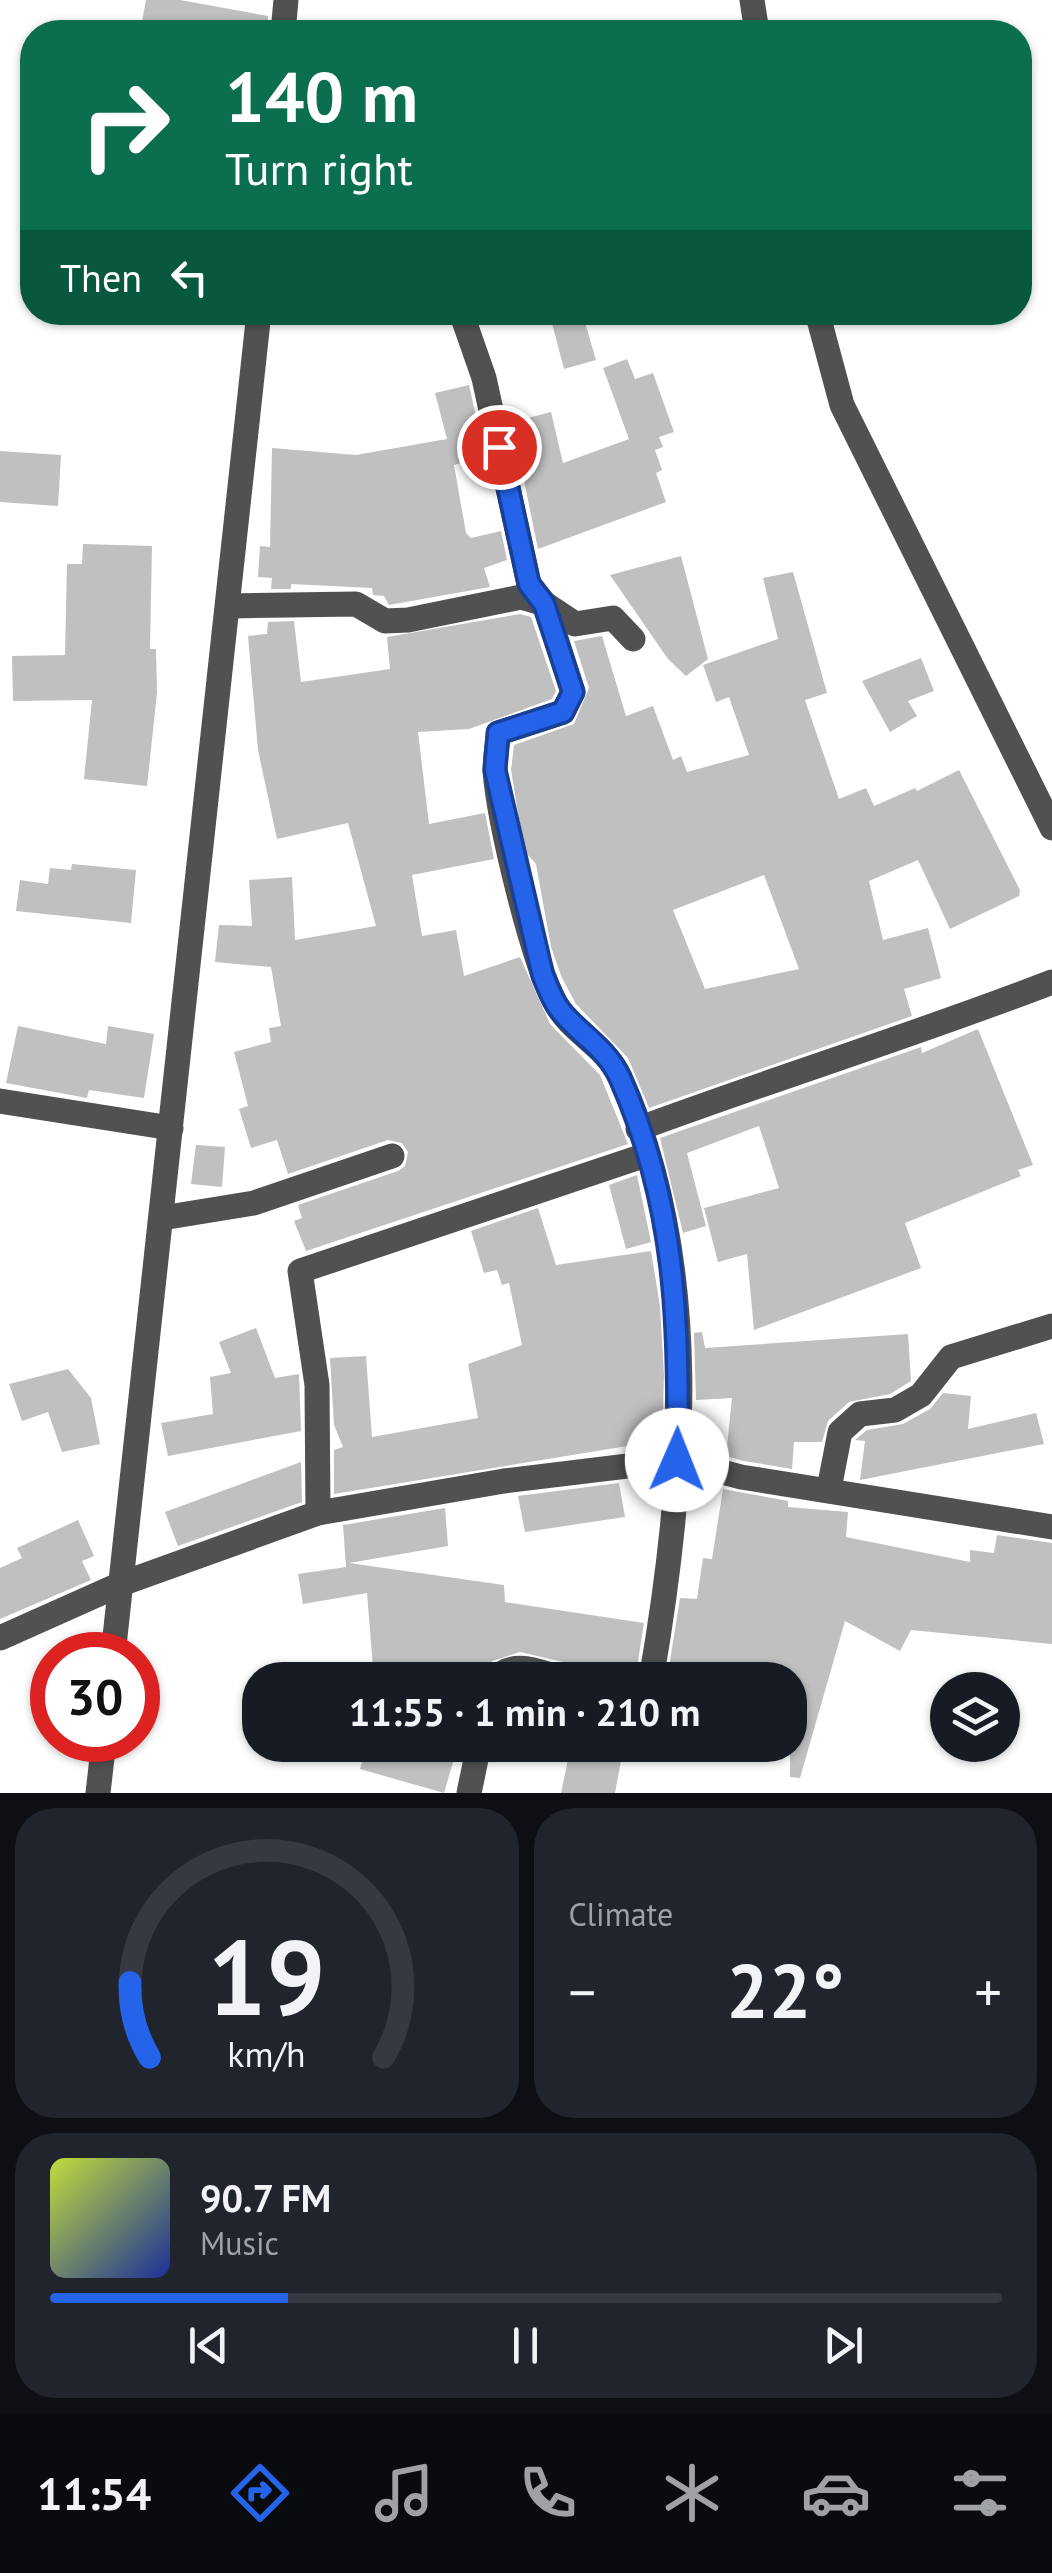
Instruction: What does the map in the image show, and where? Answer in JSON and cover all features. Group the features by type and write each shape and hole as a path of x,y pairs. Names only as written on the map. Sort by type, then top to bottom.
{"street":[{"path":"115,1632 258,325"},
{"path":"465,325 484,378 529,584 544,604 573,692 563,712 498,733 495,770 543,976 558,1008 604,1050 620,1078 668,1224 679,1384 677,1460 670,1570 654,1662"},
{"path":"820,325 842,405 1052,828"},
{"path":"228,606 356,604 385,621 521,598 544,604 575,624 613,618 633,639"},
{"path":"638,1130 786,1074 924,1032 1052,982"},
{"path":"0,1101 171,1128"},
{"path":"318,1513 317,1385 300,1271 646,1155"},
{"path":"162,1218 254,1204 392,1156"},
{"path":"829,1490 840,1432 860,1414 895,1410 921,1396 951,1358 1052,1326"},
{"path":"0,1638 120,1584 318,1513 504,1480 677,1460 741,1477 1052,1527"},
{"path":"98,1793 102,1762"},
{"path":"469,1793 475,1762"}],"building":[{"path":"146,0 180,0 268,16 268,20 142,20"},
{"path":"552,325 586,325 596,360 564,369"},
{"path":"627,359 635,379 653,373 674,432 659,437 663,447 655,450 662,470 656,473 666,502 538,549 512,422 551,412 563,463 629,439 603,368"},
{"path":"469,385 485,457 454,465 466,533 471,538 501,531 507,560 484,568 490,587 389,605 384,596 373,595 372,588 291,584 291,589 271,589 272,578 258,577 260,546 270,547 272,448 356,455 447,439 435,393"},
{"path":"0,451 61,455 58,506 0,502"},
{"path":"83,544 152,546 150,649 156,649 157,693 147,786 84,779 92,700 13,701 12,656 65,655 67,564 82,564"},
{"path":"681,556 708,659 686,676 668,659 610,575"},
{"path":"793,572 827,693 805,700 839,799 866,788 874,806 959,770 1020,890 1019,896 950,929 918,860 869,881 883,940 928,928 941,978 904,989 912,1016 649,1108 628,1058 576,1004 562,978 551,947 536,864 526,853 511,770 514,745 574,724 589,688 574,641 602,636 626,716 653,706 673,760 681,756 687,772 749,755 729,697 716,702 703,665 778,639 763,578","holes":["764,875 799,969 705,989 673,910"]},
{"path":"520,614 531,617 556,691 552,699 469,729 418,732 429,824 485,813 494,859 412,875 422,936 456,930 464,976 520,957 550,1024 600,1075 628,1144 306,1251 294,1221 302,1218 298,1205 398,1171 405,1166 408,1152 402,1143 388,1140 288,1174 277,1140 251,1148 239,1109 248,1106 234,1052 271,1042 269,1028 281,1026 271,967 215,962 219,925 252,926 249,880 292,877 295,940 376,926 348,823 277,839 258,750 248,636 267,634 268,622 294,621 301,682 390,669 387,637"},
{"path":"921,658 934,691 908,701 917,716 890,732 862,681"},
{"path":"72,864 136,870 131,923 16,911 20,880 48,884 50,868 71,870"},
{"path":"18,1026 106,1044 108,1026 154,1034 144,1098 89,1090 87,1098 6,1083"},
{"path":"978,1029 1033,1165 1018,1170 1021,1176 905,1223 921,1268 754,1330 747,1254 718,1262 704,1208 779,1188 759,1126 687,1153 706,1226 683,1233 660,1138 921,1047 922,1053"},
{"path":"196,1145 225,1147 222,1187 191,1184"},
{"path":"637,1175 651,1242 626,1249 609,1185"},
{"path":"538,1208 556,1265 651,1251 660,1306 664,1375 663,1411 653,1413 658,1441 334,1494 334,1450 343,1447 334,1425 330,1358 366,1356 372,1437 478,1418 468,1364 522,1345 509,1283 502,1285 497,1270 484,1273 471,1231"},
{"path":"256,1328 275,1378 299,1374 301,1431 168,1456 161,1423 213,1414 210,1377 231,1373 219,1342"},
{"path":"702,1332 705,1348 908,1334 911,1381 890,1394 849,1402 828,1421 822,1442 794,1442 792,1469 744,1461 726,1456 732,1398 696,1400 694,1333"},
{"path":"68,1369 91,1398 100,1444 62,1452 48,1412 22,1421 9,1384"},
{"path":"943,1393 971,1396 968,1429 1036,1413 1044,1444 860,1480 865,1441 855,1440 867,1430 903,1424 930,1409"},
{"path":"301,1462 302,1502 178,1546 165,1512"},
{"path":"619,1483 625,1517 525,1532 518,1496"},
{"path":"723,1489 788,1501 788,1507 848,1512 846,1537 970,1562 970,1550 994,1553 997,1535 1052,1543 1052,1644 911,1630 900,1651 845,1621 807,1754 807,1662 670,1662 680,1598 697,1599 703,1558 712,1559"},
{"path":"445,1508 448,1546 349,1563 504,1585 505,1602 644,1623 638,1662 563,1662 520,1652 491,1662 373,1662 367,1593 303,1604 298,1574 346,1567 343,1525"},
{"path":"78,1520 94,1556 82,1561 91,1580 0,1619 0,1568 22,1558 17,1548"},
{"path":"362,1762 453,1762 444,1793 360,1769"},
{"path":"567,1762 621,1762 615,1793 561,1793"},
{"path":"790,1762 805,1762 800,1778 790,1777"}],"route":[{"path":"499,447 529,584 544,604 573,692 563,712 498,733 495,770 517,878 543,976 558,1008 604,1050 620,1078 668,1224 679,1384 677,1460"}]}
